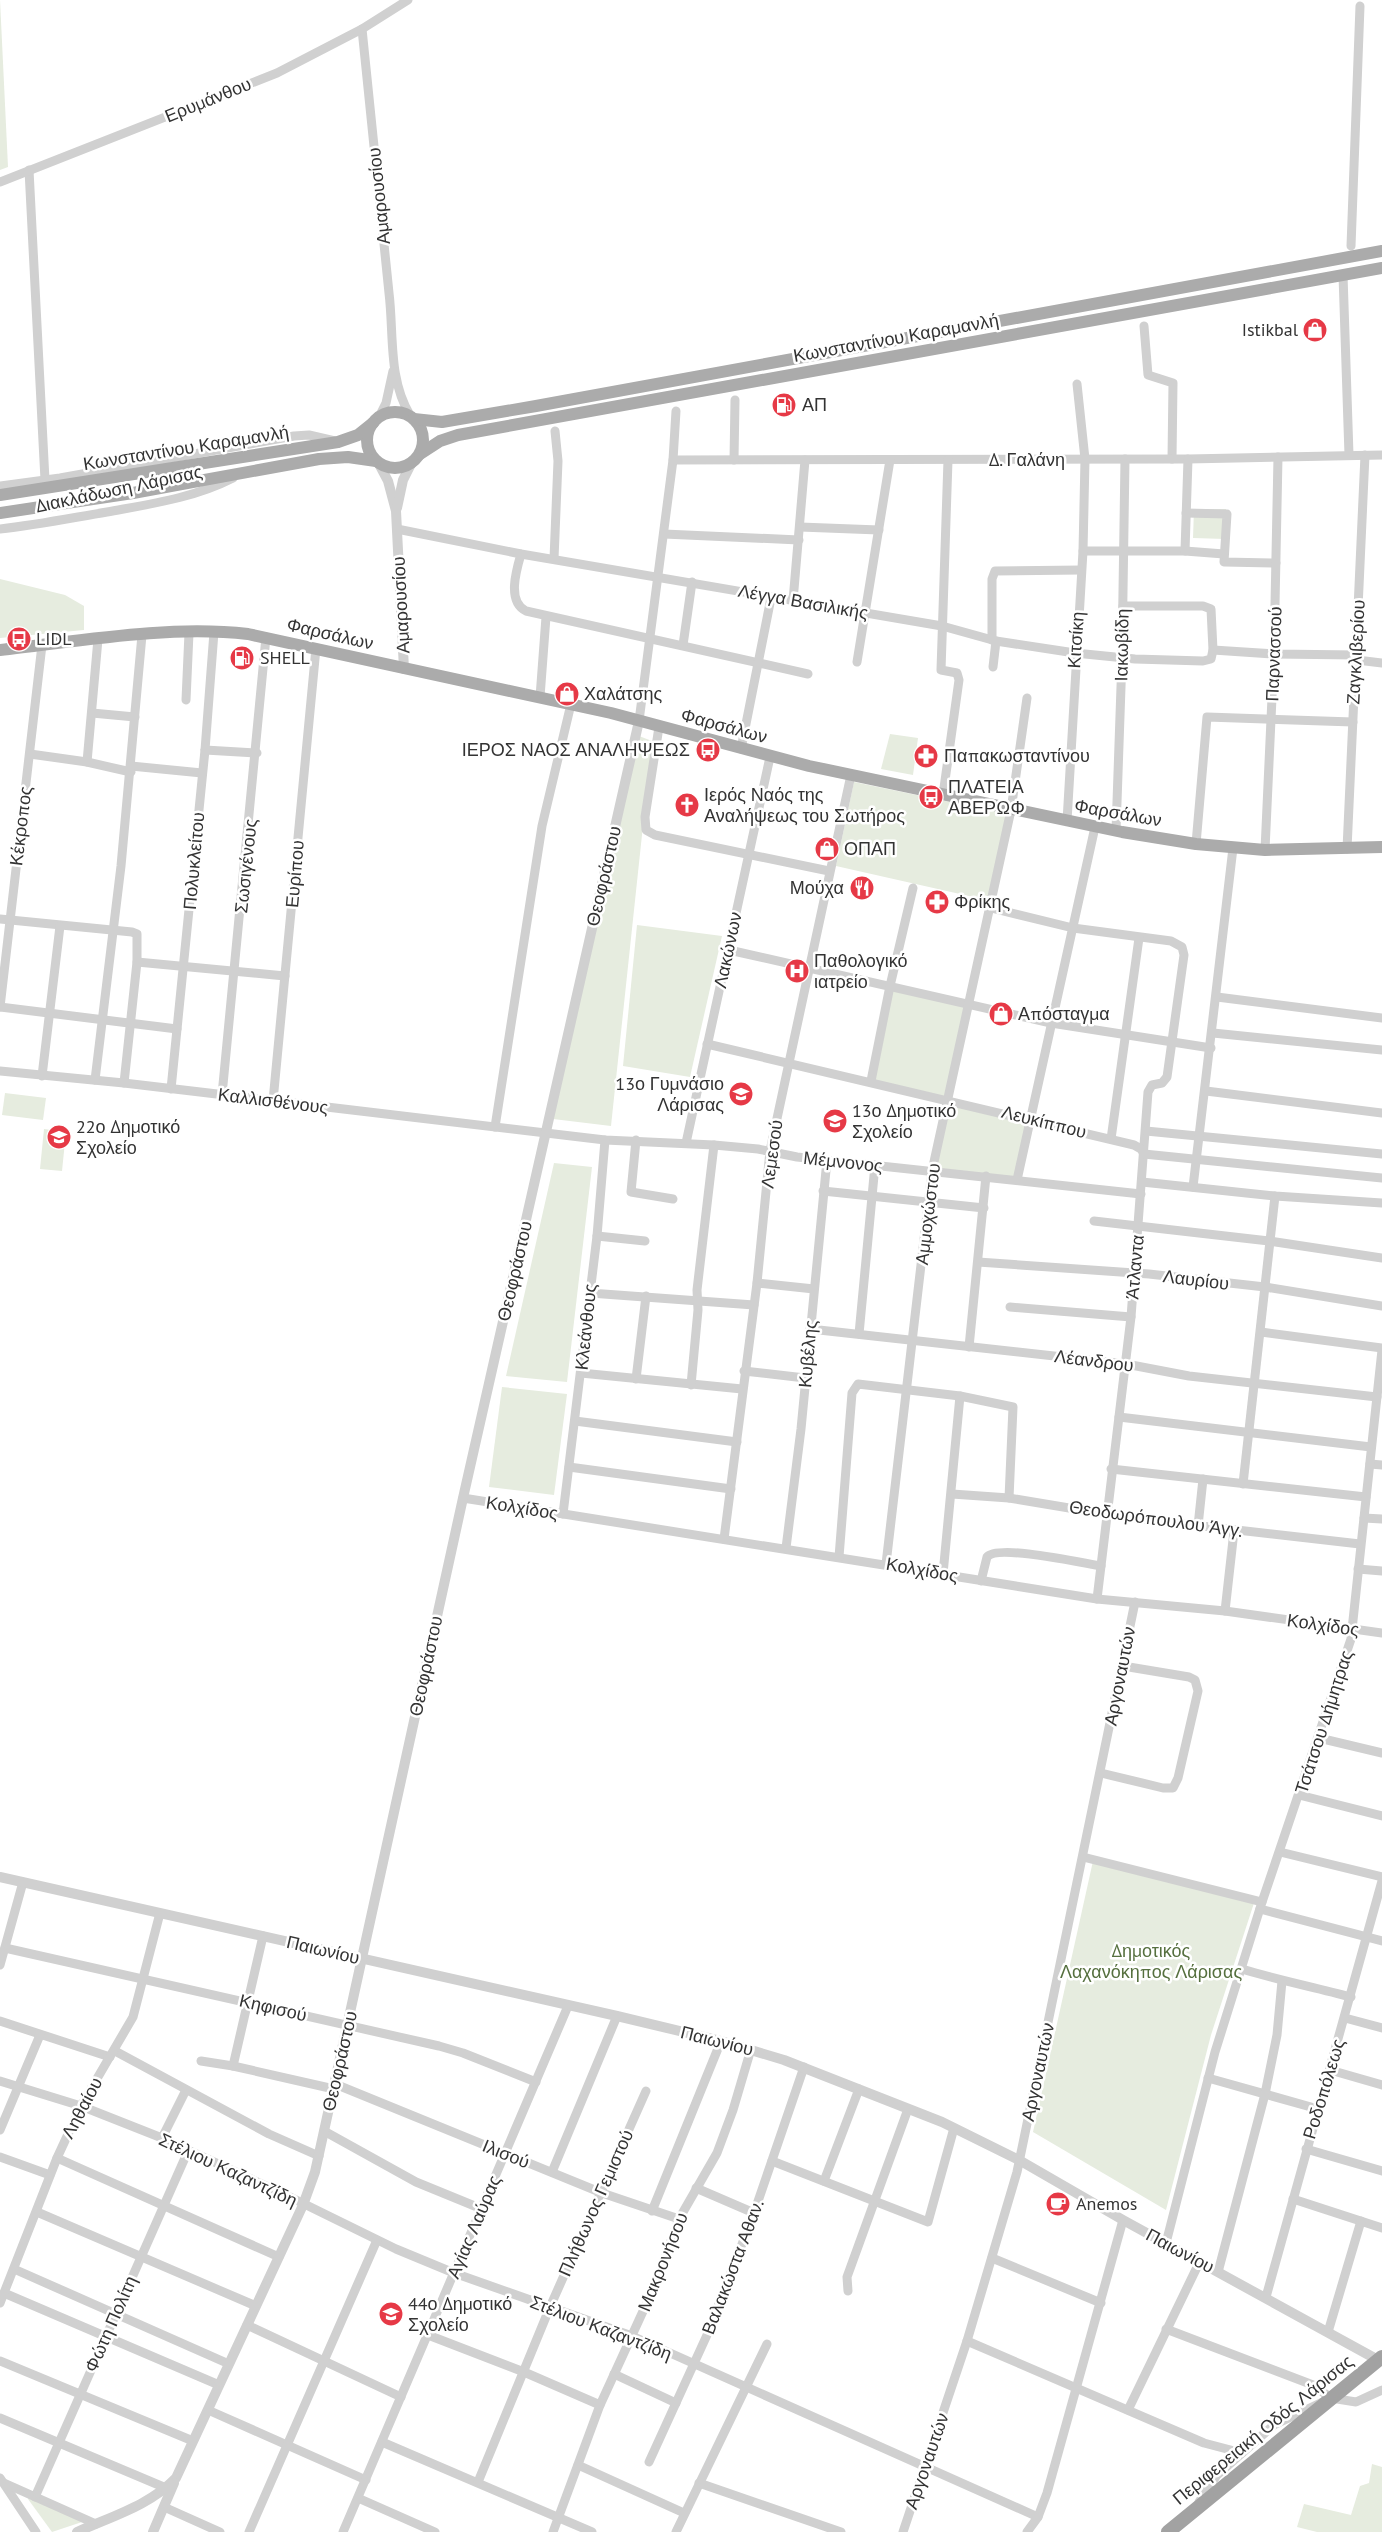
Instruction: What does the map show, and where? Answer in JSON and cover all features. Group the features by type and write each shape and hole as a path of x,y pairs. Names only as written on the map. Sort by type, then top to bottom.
{"highway":[{"name":"Περιφερειακή Οδός Λάρισας","path":"1174,2531 1193,2512 1381,2359"}],"main road":[{"name":"Κωνσταντίνου Καραμανλή","path":"412,417 442,422 496,413 1382,251"},
{"name":"Κωνσταντίνου Καραμανλή","path":"420,454 440,441 458,436 1382,268"},
{"path":"394,412 412,417 423,435 420,454 411,464 395,469 378,463 370,455 367,438 376,420 394,412"},
{"name":"Κωνσταντίνου Καραμανλή","path":"0,495 338,442 358,435 376,420"},
{"name":"Κωνσταντίνου Καραμανλή","path":"0,512 133,493 334,458 358,458 378,463"},
{"name":"Φαρσάλων","path":"0,650 142,635 214,632 240,633 266,637 404,669 571,704 770,757 1095,827 1196,844 1233,848 1265,850 1382,847"}],"street":[{"name":"Ερυμάνθου","path":"0,182 277,72 362,29 408,0"},
{"path":"1351,246 1360,6"},
{"name":"Αμαρουσίου","path":"362,29 390,304 394,363 400,396 412,417"},
{"path":"29,170 45,480"},
{"path":"1343,275 1349,455"},
{"path":"1144,326 1148,375 1173,382 1172,459"},
{"name":"Αμαρουσίου","path":"376,420 388,395 394,363"},
{"name":"Κιτσίκη","path":"1067,821 1075,653 1083,552 1085,460 1077,384"},
{"path":"734,460 735,400"},
{"path":"639,721 673,460 676,411"},
{"path":"554,559 558,461 555,431"},
{"path":"0,486 45,480 294,436 310,435 338,442"},
{"name":"Ζαγκλιβερίου","path":"1347,848 1365,455"},
{"name":"Δ. Γαλάνη","path":"673,460 1085,460 1382,455"},
{"name":"Παρνασσού","path":"1265,850 1272,720 1278,457"},
{"name":"Ιακωβίδη","path":"1116,830 1122,658 1125,459"},
{"path":"1185,551 1188,459"},
{"path":"793,601 805,460"},
{"path":"858,662 864,613 890,460"},
{"path":"943,795 959,680 957,673 941,672 948,460"},
{"name":"Αμαρουσίου","path":"378,463 388,481 396,511 404,669"},
{"name":"Αμαρουσίου","path":"396,511 403,480 411,464"},
{"name":"Διακλάδωση Λάρισας","path":"0,529 50,522 182,497 210,489 241,473"},
{"path":"1186,513 1227,514 1224,562 1276,563"},
{"path":"800,527 879,530"},
{"name":"Λέγγα Βασιλικής","path":"397,529 522,554 942,626 994,641 1122,658 1210,660 1213,650"},
{"path":"664,534 799,540"},
{"path":"1083,552 1185,551 1224,554"},
{"path":"522,554 516,583 516,604 526,611 808,674"},
{"path":"993,667 992,579 996,571 1081,570"},
{"path":"683,645 692,582"},
{"path":"741,749 771,598"},
{"path":"1123,606 1209,608 1213,614 1213,650 1357,658 1382,663"},
{"path":"540,697 546,617"},
{"name":"Πολυκλείτου","path":"171,1089 205,750 214,632"},
{"path":"186,700 189,633"},
{"path":"95,1080 131,769 142,635"},
{"name":"Σωσιγένους","path":"222,1095 257,753 266,637"},
{"path":"87,762 98,639"},
{"name":"Κέκροπος","path":"0,1007 42,645"},
{"name":"Ευρίπου","path":"273,1101 316,648"},
{"name":"Αμμοχώστου","path":"886,1564 932,1171 1012,810 1027,698"},
{"path":"495,1127 542,826 571,704"},
{"path":"92,713 135,717"},
{"path":"1196,844 1207,717 1353,722"},
{"name":"Θεοφράστου","path":"77,2532 93,2527 142,2504 166,2488 176,2478 303,2205 320,2156 463,1498 639,721"},
{"path":"659,727 645,817 646,830 655,835 829,871"},
{"path":"205,750 257,753"},
{"path":"30,754 131,769 202,773"},
{"name":"Λακώνων","path":"686,1143 706,1044 730,950 748,854 770,757"},
{"name":"Λεμεσού","path":"724,1539 744,1371 757,1283 770,1151 851,775"},
{"path":"1017,1180 1095,827"},
{"path":"1193,1187 1213,1033 1233,848"},
{"path":"871,1081 890,986 913,888"},
{"path":"991,908 1073,928 1139,938 1111,1139"},
{"path":"0,918 137,934 137,962 124,1083"},
{"path":"42,1076 60,926"},
{"name":"Άτλαντα","path":"1097,1598 1111,1469 1131,1317 1148,1092 1152,1085 1162,1084 1166,1080 1173,1043 1184,955 1182,947 1172,941 1139,938"},
{"path":"730,950 1051,1022 1211,1048"},
{"path":"137,962 285,976"},
{"path":"1217,997 1382,1018"},
{"path":"0,1007 177,1029"},
{"path":"1213,1033 1382,1050"},
{"name":"Λευκίππου","path":"706,1044 871,1081 1111,1139 1138,1147 1144,1154 1382,1178"},
{"name":"Καλλισθένους","path":"0,1071 124,1083 546,1134"},
{"path":"1206,1091 1382,1113"},
{"path":"1146,1131 1382,1154"},
{"name":"Μέμνονος","path":"546,1134 605,1140 714,1145 826,1160 1141,1194"},
{"name":"Κλεάνθους","path":"563,1514 597,1236 605,1140"},
{"path":"636,1140 630,1192 673,1199"},
{"path":"691,1385 698,1299 697,1290 714,1145"},
{"name":"Κυβέλης","path":"786,1548 826,1160"},
{"path":"859,1334 874,1165"},
{"path":"969,1348 986,1176"},
{"path":"1142,1182 1275,1196 1382,1203"},
{"path":"824,1191 984,1208"},
{"path":"1243,1484 1275,1196"},
{"path":"1094,1221 1138,1228 1269,1240 1382,1258"},
{"path":"597,1236 645,1240"},
{"name":"Λαυρίου","path":"978,1262 1134,1273 1265,1287 1382,1306"},
{"path":"757,1283 814,1289"},
{"path":"590,1293 754,1304"},
{"path":"636,1379 646,1296"},
{"path":"1010,1306 1131,1317"},
{"name":"Λέανδρου","path":"810,1329 1126,1364 1189,1376 1377,1397"},
{"path":"1261,1332 1382,1350"},
{"name":"Τσάτσου Δήμητρας","path":"1166,2243 1208,2078 1261,1905 1319,1738 1353,1629 1371,1447 1379,1413 1377,1397 1382,1350"},
{"path":"744,1371 805,1378"},
{"path":"581,1373 742,1389"},
{"path":"839,1556 852,1393 856,1385 862,1383 906,1391 960,1396 1013,1407 1009,1498"},
{"path":"943,1574 960,1396"},
{"path":"1119,1417 1371,1447"},
{"path":"575,1421 737,1442"},
{"path":"1370,1464 1382,1465"},
{"path":"569,1467 731,1489"},
{"path":"1111,1469 1366,1497"},
{"path":"1198,1526 1203,1479"},
{"name":"Θεοδωρόπουλου Άγγ.","path":"952,1494 1009,1498 1234,1531 1360,1544"},
{"name":"Κολχίδος","path":"463,1498 839,1556 981,1581 1097,1598 1226,1611 1382,1633"},
{"path":"1364,1518 1382,1519"},
{"path":"1226,1611 1234,1531"},
{"path":"981,1581 986,1557 995,1552 1033,1555 1101,1566"},
{"path":"1358,1569 1382,1571"},
{"name":"Αργοναυτών","path":"903,2532 967,2341 1019,2160 1101,1773 1135,1602"},
{"path":"1101,1773 1167,1789 1172,1788 1178,1778 1198,1691 1195,1680 1123,1666"},
{"path":"1319,1738 1382,1753"},
{"path":"1299,1795 1382,1816"},
{"path":"1280,1852 1382,1877"},
{"path":"1083,1857 1261,1905 1382,1941"},
{"name":"Παιωνίου","path":"0,1877 617,2016 751,2049 804,2067 954,2128 1019,2160 1123,2220 1381,2359"},
{"name":"Ροδοπόλεως","path":"1266,2297 1382,1881"},
{"path":"0,1965 23,1882"},
{"name":"Ληθαίου","path":"0,2303 4,2294 4,2279 14,2269 50,2175 80,2106 133,2017 160,1913"},
{"path":"233,2066 263,1936"},
{"name":"Κηφισού","path":"5,1948 459,2052 536,2082"},
{"path":"1242,1968 1282,1981 1298,1982 1351,1997"},
{"path":"1218,2272 1265,2094 1277,2035 1282,1981"},
{"name":"Αγίας Λαύρας","path":"344,2532 568,2006"},
{"path":"552,2172 617,2016"},
{"path":"1345,2018 1382,2028"},
{"path":"0,2021 40,2035 112,2054 186,2090 268,2134 320,2156"},
{"path":"0,2130 40,2035"},
{"path":"652,2211 721,2042"},
{"name":"Μακρονήσου","path":"554,2532 600,2406 667,2255 679,2219 724,2137 751,2049"},
{"name":"Ιλισού","path":"201,2061 335,2087 602,2193 679,2219"},
{"name":"Βαλακώστα Αθαν.","path":"649,2462 694,2364 754,2213 804,2067"},
{"path":"1330,2070 1381,2082"},
{"path":"1208,2078 1318,2109"},
{"name":"Στέλιου Καζαντζίδη","path":"0,2081 80,2106 162,2138 377,2240 454,2273 632,2336 1038,2517"},
{"path":"824,2181 859,2089"},
{"path":"162,2138 186,2090"},
{"name":"Πλήθωνος Γεμιστού","path":"478,2482 550,2307 646,2091"},
{"path":"848,2291 847,2277 908,2109"},
{"path":"772,2161 928,2222 954,2128"},
{"path":"324,2131 416,2182 482,2209"},
{"path":"1306,2150 1382,2171"},
{"name":"Φώτη Πολίτη","path":"35,2497 188,2151"},
{"path":"0,2157 50,2175"},
{"path":"57,2158 279,2257"},
{"path":"696,2188 754,2213"},
{"path":"1292,2199 1382,2228"},
{"path":"37,2212 256,2306"},
{"path":"1027,2532 1038,2517 1102,2303 1123,2220"},
{"path":"1328,2332 1361,2221"},
{"path":"249,2532 377,2240"},
{"path":"992,2258 1102,2303"},
{"path":"1128,2410 1200,2261"},
{"path":"14,2269 229,2364"},
{"path":"4,2294 219,2385"},
{"path":"247,2325 401,2397"},
{"path":"1166,2329 1313,2386 1331,2398 1356,2402 1382,2390"},
{"path":"428,2335 524,2372 600,2406"},
{"path":"967,2341 1204,2443 1242,2453"},
{"path":"676,2532 684,2512 767,2344"},
{"path":"0,2361 193,2441"},
{"path":"614,2374 676,2402"},
{"path":"1193,2512 1217,2475 1274,2425 1331,2398"},
{"path":"208,2410 366,2480"},
{"path":"0,2418 60,2441 166,2488"},
{"path":"382,2442 592,2532"},
{"path":"578,2465 684,2512"},
{"path":"153,2532 176,2478"},
{"path":"2,2480 93,2527"},
{"path":"2,2480 36,2532"},
{"path":"699,2483 841,2532"},
{"path":"358,2498 435,2532"},
{"path":"164,2507 220,2532"}],"green space":[{"path":"0,0 8,167 0,170"},
{"path":"1194,509 1226,509 1225,539 1193,538"},
{"path":"0,579 65,595 84,606 84,630 0,638"},
{"path":"890,734 918,738 913,775 881,769"},
{"path":"639,736 652,741 611,1126 553,1119"},
{"path":"854,782 1008,814 991,901 836,866"},
{"path":"637,925 722,936 690,1077 623,1066"},
{"path":"890,986 970,1004 948,1099 1031,1119 1017,1180 932,1171 947,1099 871,1081"},
{"path":"5,1093 46,1098 43,1120 2,1115"},
{"path":"44,1129 66,1132 62,1171 40,1169"},
{"path":"554,1163 592,1167 567,1382 506,1376"},
{"path":"502,1387 567,1394 554,1495 489,1487"},
{"name":"Δημοτικός Λαχανόκηπος Λάρισας","path":"1093,1861 1254,1903 1211,2035 1166,2210 1033,2132"},
{"path":"1372,2464 1382,2467 1382,2532 1317,2532 1297,2527 1304,2504 1351,2515 1360,2486 1369,2483"},
{"path":"28,2496 85,2521 52,2532 28,2499"}],"place":[{"name":"Istikbal","path":"1315,330"},
{"name":"ΑΠ","path":"784,405"},
{"name":"LIDL","path":"19,639"},
{"name":"SHELL","path":"242,658"},
{"name":"Χαλάτσης","path":"567,694"},
{"name":"ΙΕΡΟΣ ΝΑΟΣ ΑΝΑΛΗΨΕΩΣ","path":"708,750"},
{"name":"Παπακωσταντίνου","path":"926,756"},
{"name":"ΠΛΑΤΕΙΑ ΑΒΕΡΩΦ","path":"931,797"},
{"name":"Ιερός Ναός της Αναλήψεως του Σωτήρος","path":"687,805"},
{"name":"ΟΠΑΠ","path":"827,849"},
{"name":"Μούχα","path":"862,888"},
{"name":"Φρίκης","path":"937,902"},
{"name":"Παθολογικό ιατρείο","path":"797,971"},
{"name":"Απόσταγμα","path":"1001,1014"},
{"name":"13ο Γυμνάσιο Λάρισας","path":"741,1094"},
{"name":"13ο Δημοτικό Σχολείο","path":"835,1121"},
{"name":"22ο Δημοτικό Σχολείο","path":"59,1137"},
{"name":"Anemos","path":"1058,2204"},
{"name":"44ο Δημοτικό Σχολείο","path":"391,2314"}]}
